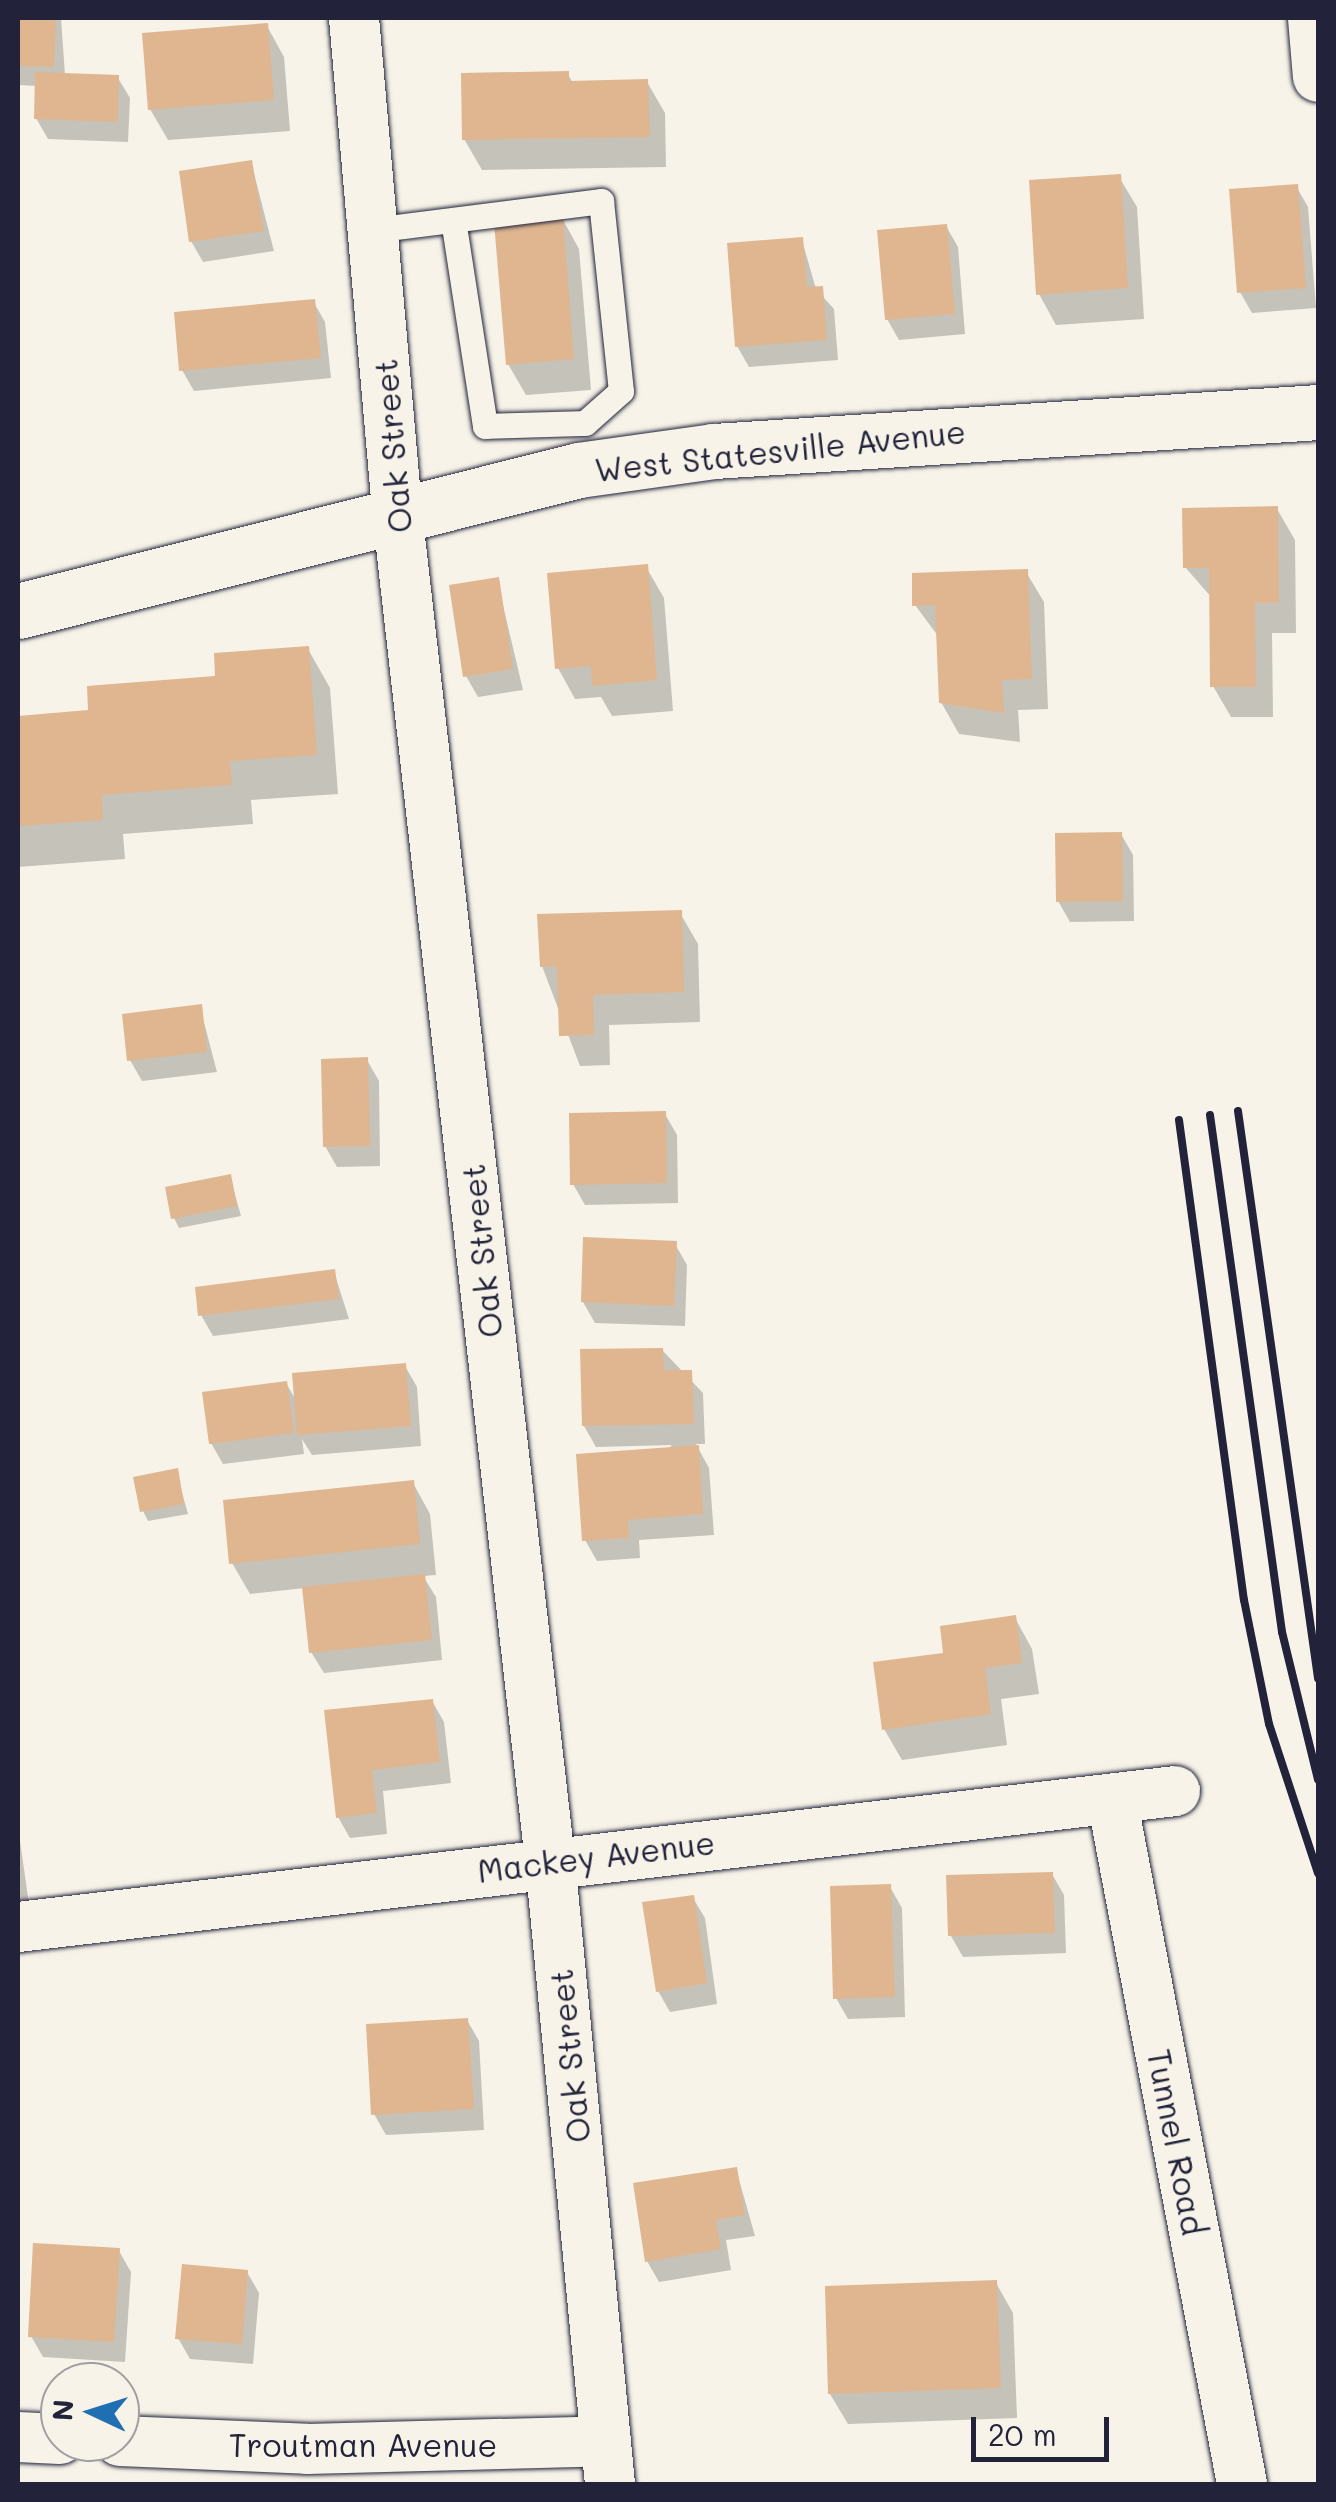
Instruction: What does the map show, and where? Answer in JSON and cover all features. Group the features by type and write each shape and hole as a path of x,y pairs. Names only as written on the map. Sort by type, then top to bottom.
{"street":[{"name":"Oak Street","path":"354,18 396,511 550,1860 608,2463"},
{"path":"1314,18 1318,78"},
{"name":"West Statesville Avenue","path":"18,611 396,511 587,446 714,451 1318,412"},
{"name":"Mackey Avenue","path":"18,1927 550,1860 1175,1791"},
{"name":"Tunnel Road","path":"1112,1799 1242,2484"},
{"name":"Troutman Avenue","path":"140,2443 608,2463"}],"lane":[{"path":"372,230 601,201 620,391 587,446 485,426 453,220"}],"building":[{"path":"18,18 56,18 54,67 18,66"},
{"path":"268,23 274,100 148,110 142,33"},
{"path":"569,71 569,81 648,79 650,137 462,140 461,73"},
{"path":"35,72 119,75 118,122 34,119"},
{"path":"252,160 264,231 189,242 179,171"},
{"path":"1121,174 1128,288 1036,295 1029,180"},
{"path":"1298,184 1306,288 1237,293 1229,189"},
{"path":"563,216 574,359 506,365 494,222"},
{"path":"947,224 955,314 885,320 877,230"},
{"path":"803,237 807,287 823,286 827,340 735,347 727,243"},
{"path":"315,299 321,358 179,371 174,312"},
{"path":"1278,506 1279,603 1255,603 1256,687 1210,687 1209,568 1183,568 1182,508"},
{"path":"648,564 657,680 592,686 591,666 555,669 547,573"},
{"path":"1028,569 1032,679 1002,680 1004,713 939,703 935,605 912,606 912,573"},
{"path":"499,577 513,669 463,677 449,585"},
{"path":"309,646 317,755 230,761 232,785 102,795 103,820 18,826 18,716 88,710 87,686 215,676 214,653"},
{"path":"1122,832 1123,901 1056,902 1055,833"},
{"path":"682,910 684,992 593,995 594,1035 559,1036 557,966 540,967 537,914"},
{"path":"202,1004 207,1052 127,1061 122,1014"},
{"path":"368,1057 370,1146 323,1147 321,1059"},
{"path":"666,1111 667,1183 570,1185 569,1113"},
{"path":"231,1174 237,1206 171,1219 165,1187"},
{"path":"583,1237 677,1241 674,1306 581,1302"},
{"path":"335,1269 339,1299 198,1316 195,1287"},
{"path":"663,1348 664,1370 692,1370 694,1424 582,1426 580,1349"},
{"path":"406,1363 411,1426 297,1435 292,1373"},
{"path":"287,1381 294,1433 209,1444 202,1392"},
{"path":"699,1445 703,1514 628,1520 629,1538 582,1541 576,1454"},
{"path":"178,1468 184,1504 140,1512 133,1477"},
{"path":"414,1480 420,1544 229,1564 223,1500"},
{"path":"425,1574 432,1640 309,1653 302,1587"},
{"path":"1016,1615 1022,1663 985,1668 991,1714 882,1730 873,1662 943,1653 940,1626"},
{"path":"433,1699 440,1762 372,1770 377,1813 336,1818 324,1710"},
{"path":"1053,1872 1055,1933 948,1936 946,1875"},
{"path":"891,1884 895,1997 833,1999 830,1886"},
{"path":"694,1895 707,1983 656,1992 642,1902"},
{"path":"468,2018 474,2109 371,2115 366,2024"},
{"path":"737,2167 745,2215 716,2220 721,2249 645,2262 633,2183"},
{"path":"33,2243 120,2248 114,2342 28,2337"},
{"path":"182,2264 248,2270 242,2344 175,2339"},
{"path":"997,2280 1001,2388 828,2394 825,2286"}],"railway":[{"path":"1238,1111 1318,1678"},
{"path":"1210,1115 1282,1632 1318,1780"},
{"path":"1179,1120 1244,1600 1269,1724 1318,1873"}]}
